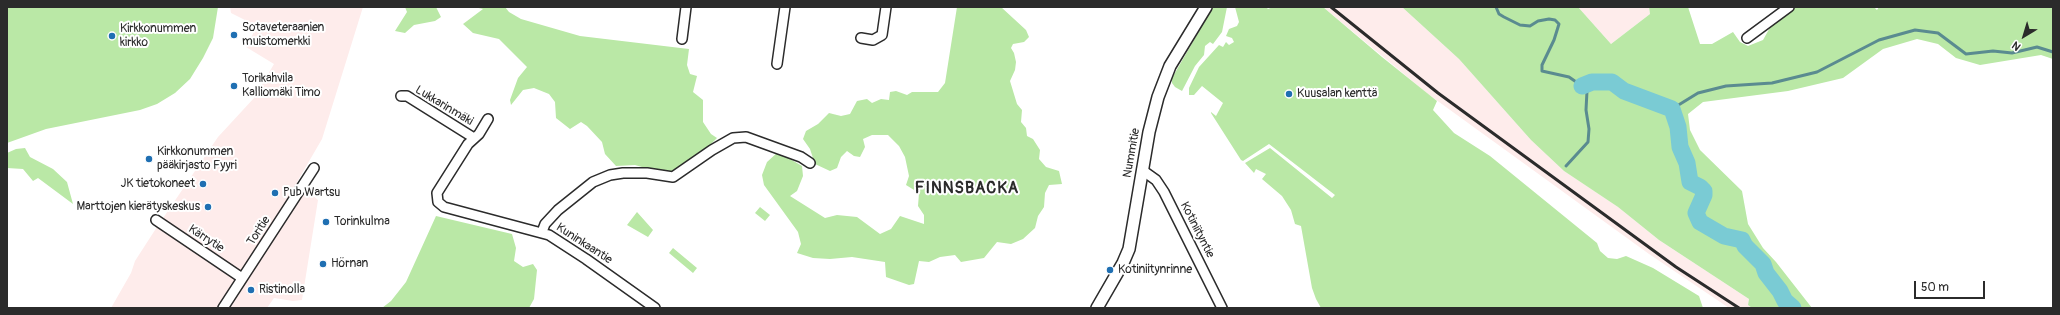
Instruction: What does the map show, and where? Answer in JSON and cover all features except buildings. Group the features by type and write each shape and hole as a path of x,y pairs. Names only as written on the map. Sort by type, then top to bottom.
{"street":[{"path":"682,39 686,7"},
{"path":"777,64 785,7"},
{"path":"861,38 873,40 882,35 886,7"},
{"name":"Nummitie","path":"1097,308 1123,264 1129,249 1149,132 1158,97 1170,66 1206,7"},
{"path":"1747,38 1789,7"},
{"name":"Lukkarinmäki","path":"401,96 407,96 474,138"},
{"name":"Lukkarinmäki","path":"444,207 438,202 437,193 468,144 488,119"},
{"path":"542,232 545,224 558,210 593,182 610,175 623,173 647,173 673,177 712,150 733,138 746,137 801,157 810,162"},
{"name":"Toritie","path":"223,308 314,168"},
{"name":"Kotiniityntie","path":"1142,170 1156,180 1164,192 1222,308"},
{"name":"Kuninkaantie","path":"444,207 542,232 586,259 655,308"},
{"name":"Kärrytie","path":"156,220 242,278"}],"shaded area":[{"path":"230,7 363,7 322,139 297,182 318,200 302,300 293,301 274,298 267,308 111,308 131,273 135,261 155,230 218,137 254,98 274,64 246,47 257,26 231,13"},
{"path":"1323,7 1402,7 1459,59 1531,140 1564,171 1618,207 1659,240 1749,299 1748,305 1752,308 1729,308 1649,254 1428,94"},
{"path":"1578,7 1649,7 1650,14 1611,44"}],"green space":[{"path":"7,7 218,7 213,38 203,58 190,79 175,93 157,104 140,110 46,129 7,143"},
{"path":"405,7 436,7 441,17 435,21 414,25 405,33 395,31 407,12"},
{"path":"474,7 505,7 509,12 521,19 580,36 689,49 687,65 690,74 697,76 693,92 703,100 703,122 711,134 717,138 697,158 672,172 656,171 635,165 616,166 605,154 602,142 587,126 581,122 570,129 556,118 555,102 549,94 534,88 523,90 511,105 510,100 518,78 527,67 499,39 473,33 463,24 483,9"},
{"path":"957,7 1001,7 1026,30 1029,37 1024,42 1013,44 1011,48 1016,62 1015,70 1010,81 1017,104 1022,110 1021,122 1026,128 1027,136 1033,139 1040,150 1039,159 1046,167 1059,171 1062,184 1049,185 1045,193 1044,207 1038,216 1035,228 1023,239 1011,244 997,242 984,258 961,262 955,255 940,257 929,262 919,261 914,284 909,285 886,277 885,262 852,257 830,259 813,258 797,253 801,244 798,232 764,185 762,175 767,162 778,152 802,166 803,176 797,191 790,196 825,218 837,215 857,217 880,234 891,229 900,216 924,224 924,215 918,206 919,193 906,185 909,176 905,157 899,146 888,135 872,135 863,139 865,147 860,157 854,156 847,151 841,157 837,168 830,171 815,164 810,149 803,139 806,131 818,124 829,113 841,116 850,114 857,101 867,99 872,103 881,99 889,100 890,92 896,91 907,95 912,92 938,92 945,83"},
{"path":"1213,7 1227,7 1222,32 1213,44 1210,42 1205,46 1204,55 1195,66 1182,91 1175,87 1172,83 1172,78"},
{"path":"1235,7 1266,7 1268,9 1273,7 1323,7 1437,101 1433,110 1454,133 1490,156 1597,243 1600,251 1608,258 1617,259 1626,256 1653,268 1699,296 1703,308 1321,308 1312,288 1301,226 1295,224 1291,210 1282,196 1262,179 1266,174 1256,169 1254,173 1245,163 1270,148 1332,198 1335,195 1269,144 1243,161 1241,160 1211,113 1216,116 1223,103 1202,86 1194,95 1189,95 1189,88 1199,67 1219,45 1223,47 1226,42 1229,45 1234,42 1232,38 1226,36 1229,29 1237,26 1239,22"},
{"path":"1402,7 1578,7 1611,44 1650,14 1649,7 1688,7 1700,44 1712,44 1733,32 1740,42 1748,46 1763,40 1772,24 1796,7 1874,7 1877,10 1879,7 2053,7 2053,59 2041,55 1980,65 1956,58 1938,44 1917,39 1883,49 1843,78 1788,91 1703,102 1688,114 1690,130 1700,150 1742,191 1748,224 1763,248 1776,262 1812,308 1752,308 1748,305 1749,299 1659,240 1618,207 1564,171 1531,140 1459,59"},
{"path":"25,148 30,157 53,169 67,182 73,204 38,178 33,181 23,169 7,168 7,153 16,149"},
{"path":"760,207 770,215 765,221 755,213"},
{"path":"637,212 653,230 648,237 627,225"},
{"path":"436,216 512,234 516,248 514,261 523,267 533,264 537,270 534,299 529,308 382,308 391,301 406,282"},
{"path":"673,248 697,268 693,273 669,253"}],"waterway":[{"path":"1496,7 1499,14 1520,25 1530,26 1538,21 1549,19 1555,20 1559,24 1554,40 1542,65 1542,71 1569,77 1587,91 1586,110 1589,129 1588,142 1566,166"},
{"path":"1672,109 1698,93 1726,86 1772,83 1817,72 1879,40 1915,30 1938,33 1966,54 1993,51 2012,53 2037,47 2053,52"},
{"path":"1582,86 1592,82 1612,82 1624,91 1672,109 1678,127 1680,147 1687,163 1690,182 1700,187 1704,191 1704,195 1696,213 1700,222 1724,236 1742,240 1745,246 1763,264 1766,273 1780,291 1785,301 1793,308"}],"railway":[{"path":"1331,7 1438,93 1676,267 1739,308"}],"place":[{"name":"Sotaveteraanien muistomerkki","path":"234,35"},
{"name":"Kirkkonummen kirkko","path":"112,36"},
{"name":"Torikahvila Kalliomäki Timo","path":"234,86"},
{"name":"Kuusalan kenttä","path":"1289,94"},
{"name":"Kirkkonummen pääkirjasto Fyyri","path":"149,159"},
{"name":"JK tietokoneet","path":"203,184"},
{"name":"Pub Wartsu","path":"275,193"},
{"name":"Marttojen kierätyskeskus","path":"208,207"},
{"name":"Torinkulma","path":"326,222"},
{"name":"Hörnan","path":"323,264"},
{"name":"Kotiniitynrinne","path":"1110,270"},
{"name":"Ristinolla","path":"251,290"}],"district":[{"name":"FINNSBACKA","path":"967,189"}]}
